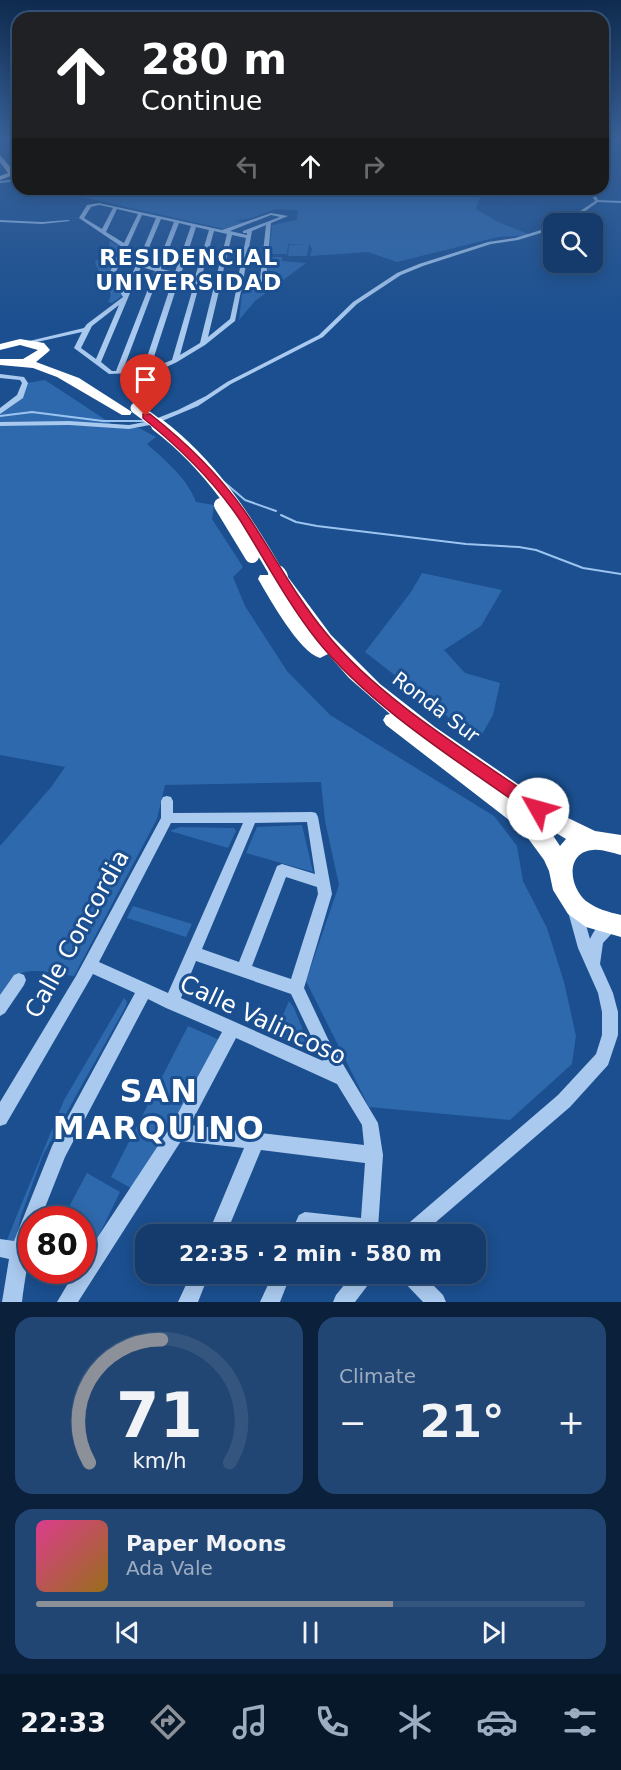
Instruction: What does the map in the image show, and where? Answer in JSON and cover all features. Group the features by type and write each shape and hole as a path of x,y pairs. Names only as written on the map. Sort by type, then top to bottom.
{"highway":[{"path":"4,344 28,342 42,350 44,358 52,365 131,410 173,448 217,499 273,578"},
{"path":"6,363 34,359 42,350"},
{"path":"6,363 45,368 131,410"},
{"name":"Ronda Sur","path":"273,578 357,675 409,717 522,796 556,824 573,834 611,841"},
{"name":"Ronda Sur","path":"273,578 295,625 349,684 538,831 552,850 559,867 564,892 573,904"},
{"path":"559,867 563,856 581,842 611,841"},
{"path":"573,904 596,921 616,926"}],"street":[{"path":"579,213 597,201 621,202"},
{"path":"81,219 90,205 99,204 248,237"},
{"path":"103,233 116,207"},
{"path":"125,297 112,274 141,213"},
{"path":"203,344 231,233 271,214 286,216 249,230 231,233"},
{"path":"97,364 160,218"},
{"path":"0,221 59,222 81,219 119,243 127,244 134,253 143,255"},
{"path":"119,374 177,220"},
{"path":"139,265 239,290 263,280 269,223"},
{"path":"146,371 177,275 196,226"},
{"path":"176,361 196,280 212,228"},
{"path":"84,330 77,348 111,373 161,369 190,353 233,320 249,230"},
{"path":"0,424 61,423 131,427 164,417 190,407 229,383 321,336 355,303 399,274 490,243 516,239 543,230"},
{"path":"120,288 129,287"},
{"path":"28,342 84,330 125,297"},
{"path":"112,308 118,313"},
{"path":"103,315 118,313"},
{"path":"206,331 219,332"},
{"path":"42,350 50,337"},
{"path":"178,351 190,353"},
{"path":"88,358 100,357"},
{"path":"0,375 16,376 22,378 25,383 20,396 0,412"},
{"name":"Calle Concordia","path":"0,1118 90,965 167,818 167,801"},
{"path":"167,818 312,817 325,894 296,988 340,1077"},
{"path":"171,1003 251,818"},
{"path":"243,970 282,870 324,884"},
{"path":"420,1224 585,1080 602,1059 609,1035 610,1012 594,963 585,948 573,904"},
{"path":"594,963 593,944 599,934 616,926"},
{"path":"193,953 296,988"},
{"name":"Calle Valincoso","path":"90,965 340,1077 370,1123 374,1155 370,1224"},
{"path":"0,1008 19,980"},
{"path":"36,1206 57,1152 144,991"},
{"path":"67,1302 177,1132 232,1030"},
{"path":"177,1132 374,1155"},
{"path":"221,1224 256,1142"},
{"path":"304,1224 305,1221 324,1224"},
{"path":"0,1248 18,1251"},
{"path":"12,1302 18,1258"},
{"path":"188,1302 196,1284"},
{"path":"270,1302 278,1284"},
{"path":"343,1302 356,1284"},
{"path":"419,1284 436,1302"}],"shaded area":[{"path":"95,200 479,200 476,209 498,222 531,235 498,237 397,262 368,252 310,256 312,249 309,244 307,256 288,256 289,245 307,244 288,244 287,254 269,254 272,225 297,220 298,210 275,209 252,218 235,221 245,222 224,229"},
{"path":"110,241 123,248 109,274 122,296 112,303 108,302 109,288 95,262 107,251"},
{"path":"269,257 282,257 282,261 306,263 255,301 239,320 242,294 248,293 249,287 266,280"},
{"path":"45,380 112,424 0,423 0,413 24,394 27,383"},
{"path":"70,425 139,428 156,437 147,444 182,478 196,502 214,505 212,519 243,567 233,577 245,606 287,671 330,715 494,816 517,846 523,881 547,928 564,982 576,1036 572,1064 510,1120 369,1107 306,981 339,885 325,821 321,782 165,785 157,819 74,976 41,971 17,974 0,996 0,846 52,786 65,767 0,755 0,426"},
{"path":"422,573 502,590 481,626 444,650 465,673 500,683 493,715 481,736 456,723 365,652 411,592"},
{"path":"302,825 313,872 246,853 257,827"},
{"path":"180,827 234,828 236,831 228,848 170,831"},
{"path":"133,906 192,924 186,937 127,918"},
{"path":"124,998 127,1002 126,1006 43,1155 25,1206 21,1206 64,1100"},
{"path":"289,1001 294,1008 311,1049 274,1036"},
{"path":"188,1026 222,1041 136,1191 111,1177"},
{"path":"87,1173 120,1192 96,1241 96,1206 69,1206"},
{"path":"18,1213 15,1243 6,1242"}],"waterway":[{"path":"0,416 32,412 103,421 146,421"},
{"path":"224,482 245,500 276,511"},
{"path":"281,515 296,522 317,526 466,544 519,547 536,550 583,568 621,574"}],"district":[{"name":"RESIDENCIAL UNIVERSIDAD","path":"189,270"},
{"name":"SAN MARQUINO","path":"159,1110"}],"route":[{"path":"146,416 180,443 216,481 245,519 279,577 321,636 357,675 409,717 538,809"}]}
